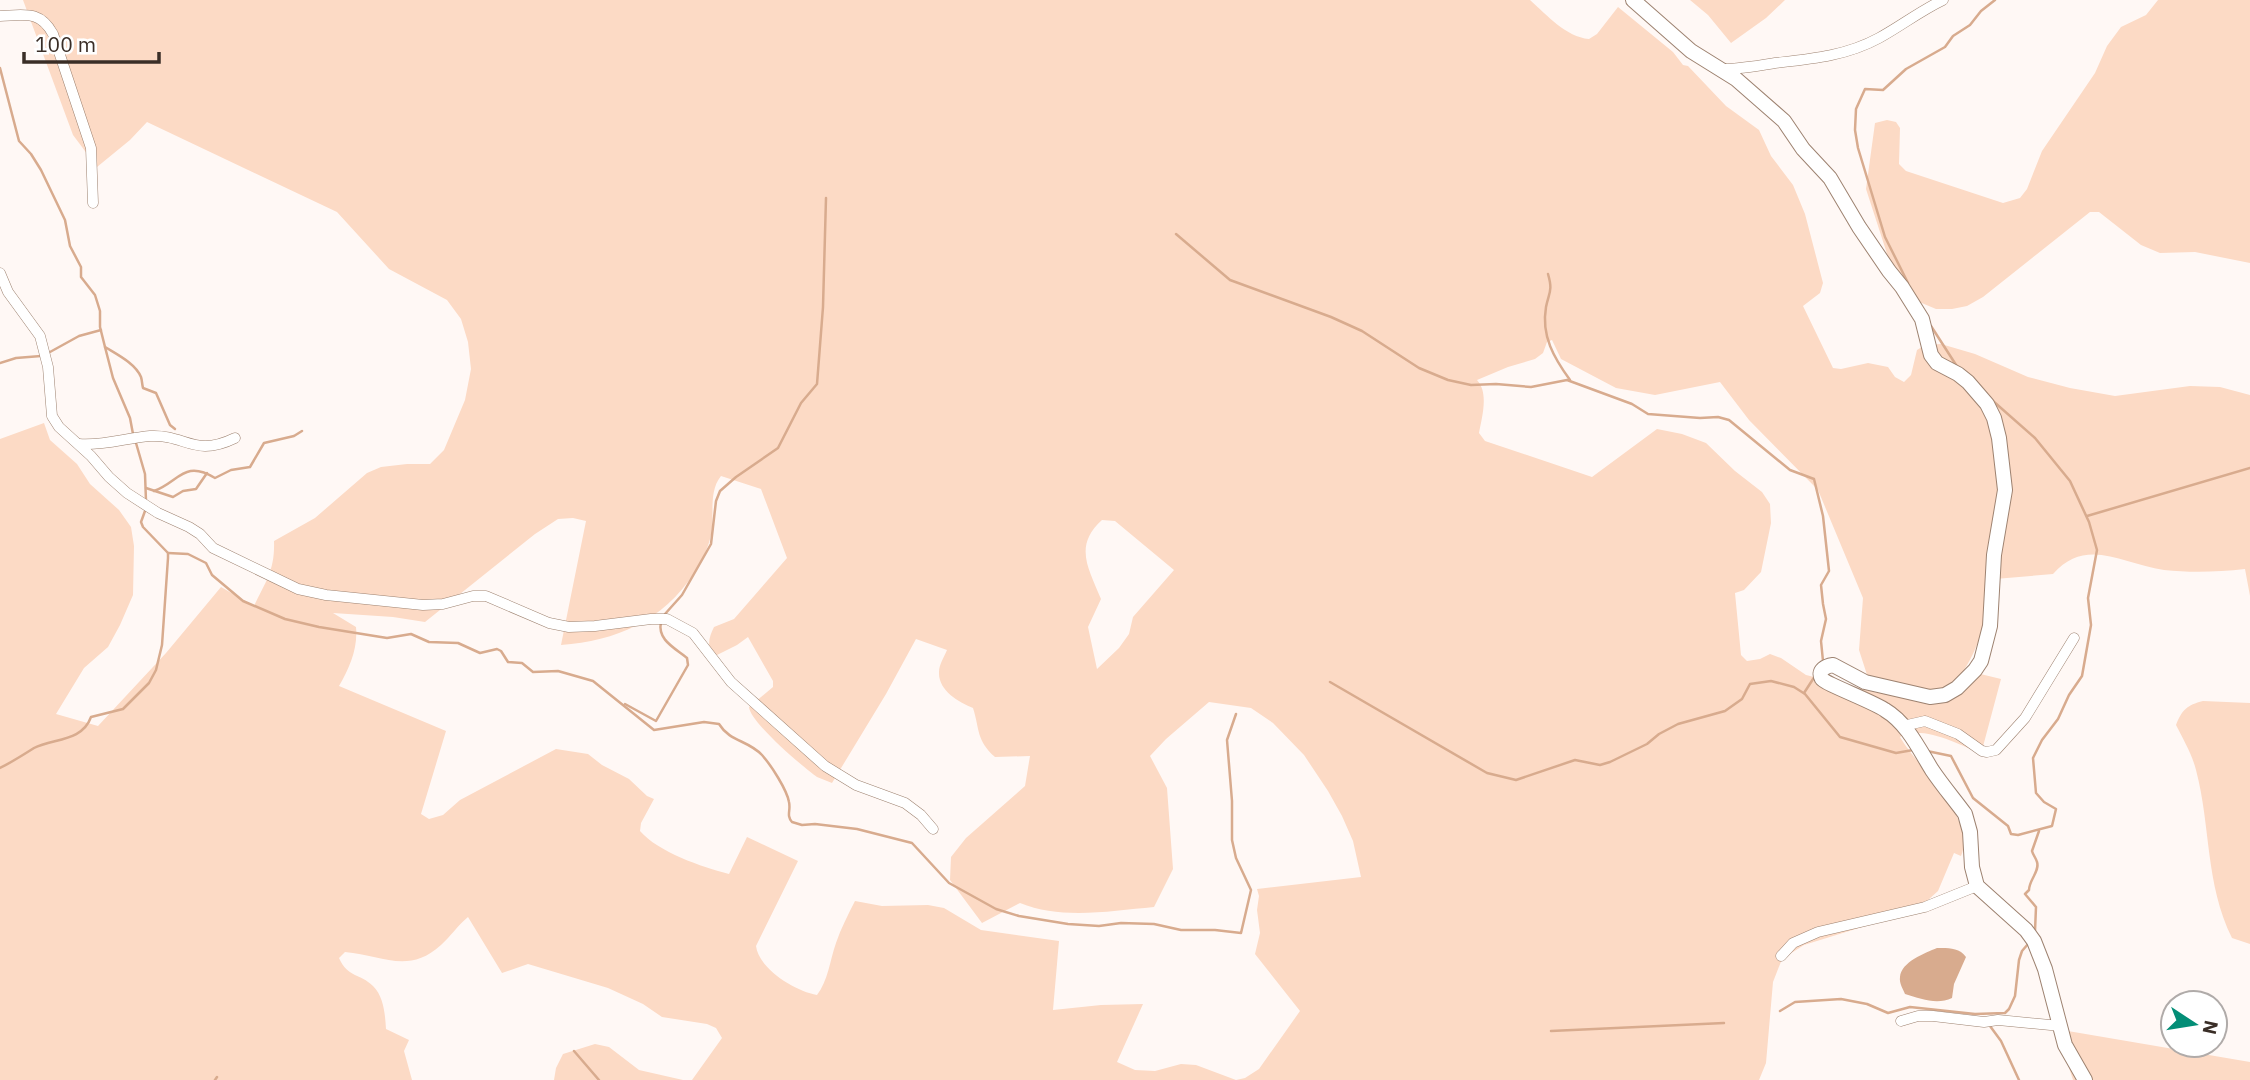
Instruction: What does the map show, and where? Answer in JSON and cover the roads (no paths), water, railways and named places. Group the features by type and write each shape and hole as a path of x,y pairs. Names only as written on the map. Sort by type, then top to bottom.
{"street":[{"path":"1633,0 1690,51 1721,69 1777,113 1803,149 1830,178 1859,227 1912,303 1926,329 1931,355 1937,363 1958,374 1979,394 1994,418 2006,490 1994,555 1990,626 1981,661 1957,688 1945,695 1930,698 1865,682 1833,665 1822,669 1822,680 1826,684 1854,693 1897,718 1969,823 1972,867 1978,886 2026,930 2034,941 2040,953 2065,1045 2085,1080"},
{"path":"1721,69 1746,69 1852,50 1944,0"},
{"path":"0,16 39,17 53,34 91,148 93,203"},
{"path":"0,273 9,292 40,336 48,367 52,415 59,427 79,444 109,477 138,501 189,527 213,548 299,589 326,595 423,605 486,596 549,623 569,627 667,619 693,633 730,682 809,753 841,778 905,803 933,829"},
{"path":"79,444 108,444 153,436 200,447 223,444 235,438"},
{"path":"1903,726 1925,722 1958,734 1982,751 1996,750 2025,718 2074,638"},
{"path":"1781,956 1793,943 1818,932 1925,907 1978,886"},
{"path":"1901,1021 1918,1016 1933,1016 2061,1026"}],"waterway":[{"path":"1908,283 1885,237 1858,148 1856,109 1865,89 1883,90 1906,69 1945,47 1953,36 1970,25 1981,11 1995,0"},
{"path":"0,68 19,141 41,170 65,220 70,246 81,267 81,277 95,295 113,378 130,418 133,434"},
{"path":"665,614 682,595 711,544 716,501 720,491 778,448 801,403 817,384 823,307 826,198"},
{"path":"1176,234 1230,280 1362,331 1419,368 1448,380 1471,385 1531,387 1567,380 1632,404 1648,414 1718,417 1729,420 1790,470 1814,479 1823,516 1829,571 1821,585 1826,619 1821,641 1823,661"},
{"path":"1548,274 1550,288 1545,328 1554,355 1570,380"},
{"path":"1931,326 1958,368"},
{"path":"50,352 79,336 101,330"},
{"path":"105,347 134,367 141,377 143,388 156,393 170,425 175,429"},
{"path":"0,363 16,358 41,356"},
{"path":"1927,751 1951,756 1973,798 2008,826 2011,834 2018,835 2052,826 2056,809 2036,793 2033,758 2082,676 2091,625 2088,598 2097,550 2089,522 2070,481 2035,438 1993,401"},
{"path":"154,491 189,471 205,473 215,478 231,470 250,467 264,443 294,436 302,431"},
{"path":"136,443 145,474 146,501"},
{"path":"2087,516 2250,468"},
{"path":"146,488 173,497 183,491 196,489 207,473"},
{"path":"0,768 34,748 74,735 87,725 91,717 123,709 149,683 156,670 162,645 168,553 143,527 141,522 145,511"},
{"path":"168,553 188,554 206,563 212,575 243,601 285,619 387,638 411,634 429,642 458,643 480,653 497,649 508,662 522,663 533,672 558,671 593,681 654,730 704,722 719,724 728,734 757,750 766,759 785,791 792,822 857,829 912,843 949,883 996,909 1019,916 1068,924 1154,924 1181,930 1241,933 1251,890 1236,858 1232,840 1227,740 1236,714"},
{"path":"625,704 656,721 688,665 687,658 664,639 661,622"},
{"path":"1804,693 1815,676"},
{"path":"1330,682 1487,773 1516,780 1575,760 1600,765 1610,762 1647,744 1678,724 1725,711 1742,699 1750,684 1771,681 1794,687 1805,694 1840,737 1896,753 1913,750"},
{"path":"2035,931 2036,907 2025,894 2037,869 2032,851 2039,831"},
{"path":"1780,1011 1795,1002 1841,999 1867,1004 1888,1013 1910,1007 1975,1014 2005,1013 2015,996 2019,960 2028,944"},
{"path":"1551,1031 1724,1023"},
{"path":"1990,1026 2001,1041 2019,1080"},
{"path":"574,1051 599,1080"}]}
